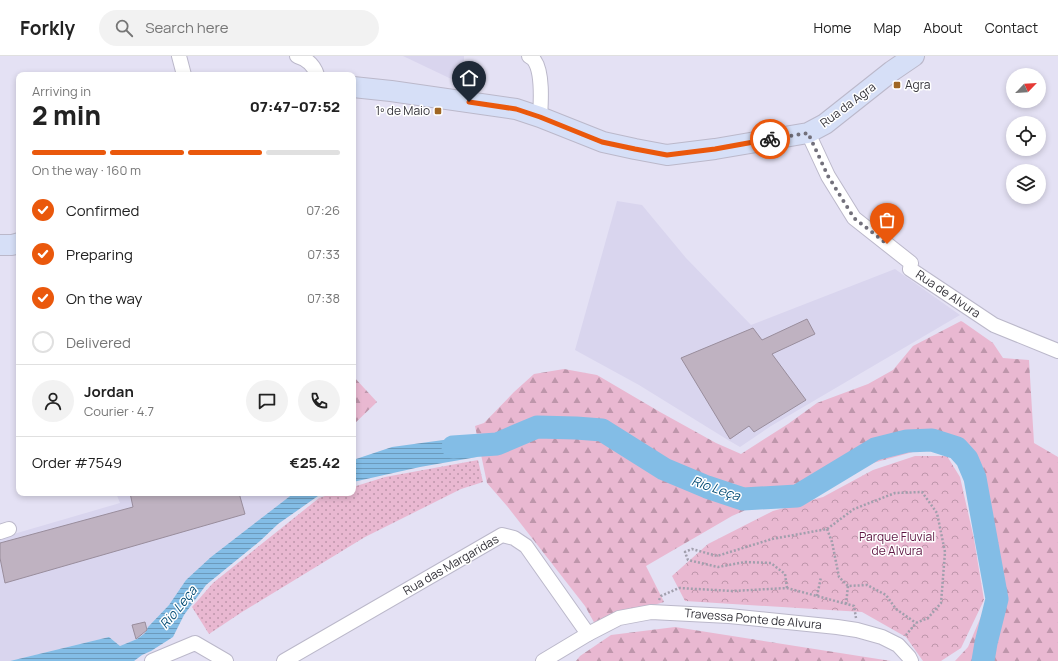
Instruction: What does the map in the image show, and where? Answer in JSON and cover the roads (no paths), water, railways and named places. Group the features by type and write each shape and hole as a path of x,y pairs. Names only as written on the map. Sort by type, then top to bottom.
{"main road":[{"name":"Rua da Agra","path":"356,87 516,109 602,142 667,155 715,149 808,133 825,124 914,56"}],"street":[{"path":"180,56 183,72"},
{"path":"296,56 310,62 316,72"},
{"path":"529,56 533,59 538,68 540,79 540,117"},
{"name":"Rua de Alvura","path":"808,133 828,176 854,218 910,263 910,269 994,325 1058,351"},
{"name":"Rua das Margaridas","path":"284,661 502,535 514,538 526,546 588,634"},
{"name":"Travessa Ponte de Alvura","path":"542,661 619,618 651,612 729,616 857,630 882,637 898,645 911,661"},
{"path":"152,661 195,643 226,661"}],"water":[{"path":"489,436 477,457 420,467 356,481 356,459 392,447 458,438"},
{"path":"290,496 318,496 278,524 260,541 206,585 184,615 173,637 134,661 10,661 109,637 120,646 137,639 145,633 148,627 169,605 186,580 211,557"}],"waterway":[{"name":"Rio Leça","path":"453,447 497,444 537,427 602,430 664,469 707,487 743,499 797,496 875,449 907,441 932,440 957,448 967,459 975,478 997,599 983,661"}],"place":[{"name":"Agra","path":"897,85"},
{"name":"1º de Maio","path":"438,111"}],"park label":[{"name":"Parque Fluvial de Alvura","path":"897,544"}]}
